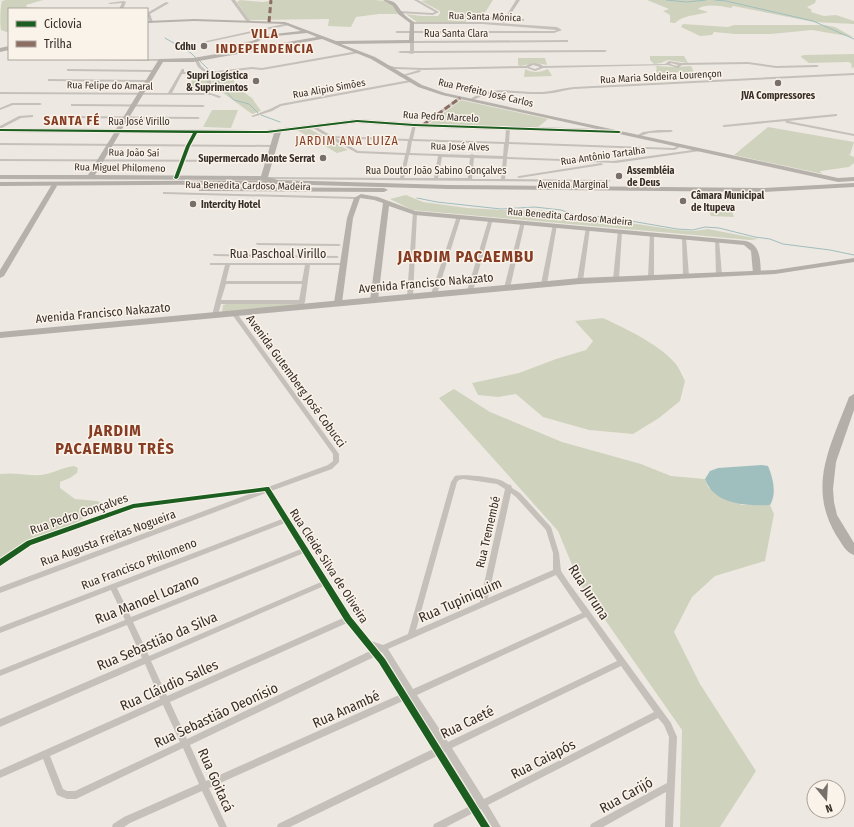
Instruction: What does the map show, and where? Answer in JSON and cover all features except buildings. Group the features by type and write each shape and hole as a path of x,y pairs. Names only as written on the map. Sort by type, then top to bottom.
{"main road":[{"path":"0,185 236,186 271,179 407,186 546,188 764,190 854,186"},
{"path":"407,186 434,179"},
{"path":"470,180 470,182 475,184 546,188 573,180"},
{"path":"824,188 834,184 838,180"},
{"path":"608,181 630,189"},
{"path":"355,183 362,188 357,196"},
{"path":"0,185 236,186"},
{"name":"Avenida Marginal","path":"236,186 357,196 386,190 470,190 510,193 761,195 854,186"},
{"name":"Avenida Francisco Nakazato","path":"0,335 215,315 301,304 338,303 580,281 757,273 798,269 854,260"},
{"path":"854,397 832,457 827,482 828,502 834,519 854,551"}],"street":[{"path":"233,0 248,21"},
{"path":"385,0 400,8 400,12 412,23 412,52"},
{"path":"400,12 433,14 437,12 416,0"},
{"path":"503,24 518,0"},
{"path":"110,3 124,2 121,8"},
{"path":"149,22 148,14 167,3"},
{"path":"484,18 523,20"},
{"name":"Rua Prefeito José Carlos","path":"149,22 281,22 308,31 337,45 358,52 387,66 410,81 436,92 605,131"},
{"name":"Rua Santa Mônica","path":"412,23 482,23 557,28 560,30 554,32"},
{"path":"482,23 487,52"},
{"path":"204,42 288,24"},
{"path":"210,56 218,49 253,42 265,36 308,31"},
{"path":"397,32 554,32 561,52"},
{"path":"148,60 196,59 322,38"},
{"name":"Rua Santa Clara","path":"330,42 567,41"},
{"path":"337,45 345,42"},
{"path":"400,52 605,51"},
{"path":"170,93 182,71 209,73 248,68 262,69 358,52"},
{"path":"196,59 199,66 209,73"},
{"path":"91,176 161,60"},
{"path":"387,66 409,68 527,67 536,70 542,67 667,65 667,63 672,62 681,64 748,63 776,67 817,66"},
{"path":"401,76 424,70 527,67"},
{"path":"396,72 409,68"},
{"path":"68,70 154,71"},
{"path":"208,94 207,89 210,85 209,73"},
{"name":"Rua Maria Soldeira Lourençon","path":"471,100 479,95 492,91 543,93 574,88 854,74"},
{"path":"50,80 147,81"},
{"name":"Rua Alipio Simões","path":"253,116 271,110 280,105 410,81"},
{"name":"Rua Felipe do Amaral","path":"0,93 214,94 218,98"},
{"path":"424,125 460,98"},
{"path":"0,109 12,104 40,104"},
{"path":"72,105 203,106"},
{"path":"724,126 836,115"},
{"path":"0,129 20,117 32,116"},
{"path":"64,117 198,118"},
{"name":"Rua Pedro Marcelo","path":"278,131 357,121 508,129 605,131 638,136"},
{"path":"779,121 854,136"},
{"path":"402,179 414,125"},
{"name":"Rua José Alves","path":"312,126 355,151 407,154 506,156 616,162"},
{"name":"Rua José Virillo","path":"0,129 278,131"},
{"path":"506,179 508,129"},
{"path":"638,136 648,132 671,130"},
{"path":"253,182 271,179 269,161 278,131"},
{"path":"638,136 838,180 854,179"},
{"path":"330,137 508,142 676,151 681,146"},
{"path":"0,144 273,146"},
{"name":"Rua Antônio Tartalha","path":"506,179 676,151 700,150"},
{"path":"434,179 440,155"},
{"path":"470,180 472,155"},
{"name":"Rua João Saí","path":"0,160 269,161"},
{"path":"590,161 593,165"},
{"path":"532,174 536,180"},
{"name":"Rua Miguel Philomeno","path":"0,177 91,176 236,186 271,179"},
{"path":"829,177 854,176"},
{"path":"838,180 846,177"},
{"name":"Rua Doutor João Sabino Gonçalves","path":"271,179 506,179 608,181"},
{"path":"0,276 54,186"},
{"name":"Rua Benedita Cardoso Madeira","path":"165,193 236,186"},
{"path":"370,196 368,194 386,190"},
{"path":"338,303 350,218 357,196"},
{"name":"Rua Benedita Cardoso Madeira","path":"357,196 370,196 407,212 415,213 555,224 746,242 754,249 757,273"},
{"path":"374,300 386,202"},
{"path":"410,296 415,213"},
{"path":"434,294 459,217"},
{"path":"470,291 491,219"},
{"path":"507,288 523,222"},
{"path":"544,284 555,224"},
{"path":"580,281 588,228"},
{"path":"616,279 620,231"},
{"path":"651,278 652,234"},
{"path":"684,237 686,276"},
{"path":"718,240 719,275"},
{"path":"258,244 339,245"},
{"path":"279,265 281,244"},
{"path":"215,255 337,257"},
{"path":"273,265 279,256"},
{"name":"Rua Paschoal Virillo","path":"212,264 343,264"},
{"path":"215,315 228,264"},
{"path":"219,302 301,304 308,264"},
{"path":"224,282 305,283"},
{"name":"Avenida Gutemberg José Cobucci","path":"234,313 336,454 336,463"},
{"name":"Rua Augusta Freitas Nogueira","path":"0,590 146,537 267,489 330,467 336,463"},
{"name":"Rua Juruna","path":"411,636 454,482 457,478 463,477 499,482 509,488 518,495 548,529 556,553 558,571 586,614 667,723 673,738 669,827"},
{"name":"Rua Tremembé","path":"483,604 509,488"},
{"name":"Rua Cleide Silva de Oliveira","path":"267,489 348,619 408,695"},
{"name":"Rua Pedro Gonçalves","path":"0,563 29,543 133,506 267,489"},
{"name":"Rua Francisco Philomeno","path":"0,630 286,520"},
{"name":"Rua Manoel Lozano","path":"0,673 305,550"},
{"name":"Rua Tupiniquim","path":"374,653 558,571"},
{"name":"Rua Sebastião da Silva","path":"0,723 325,583"},
{"name":"Rua Goitacá","path":"113,586 130,620 223,827"},
{"name":"Rua Anambé","path":"116,827 127,820 586,614"},
{"name":"Rua Cláudio Salles","path":"0,774 348,619"},
{"path":"369,644 383,648 408,695 478,806 497,827"},
{"name":"Rua Sebastião Deonísio","path":"45,754 60,792 67,795 76,795 374,653"},
{"name":"Rua Caeté","path":"281,827 622,662"},
{"name":"Rua Caiapós","path":"437,827 660,713"},
{"name":"Rua Carijó","path":"594,827 671,785"},
{"path":"478,806 486,827"}],"green space":[{"path":"43,0 26,5 27,7 42,8 8,8 8,33 1,30 0,15 2,1"},
{"path":"240,0 263,2 275,0 386,1 397,9 397,14 379,14 356,17 351,27 328,26 329,19 249,20 237,2"},
{"path":"493,0 481,19 466,18 466,22 417,22 406,14 438,16 440,11 421,1"},
{"path":"647,0 816,0 815,3 807,7 812,10 811,12 824,16 836,15 854,21 854,24 814,22 733,6 731,8 723,6 701,7 698,9 708,12 687,17 674,23 670,22 670,15 663,11 669,9"},
{"path":"683,24 728,27 734,25 824,25 835,27 853,37 812,30 771,34 735,34 714,32 712,35 700,36 681,27"},
{"path":"854,54 854,67 852,69 851,63 848,62 809,63 801,57 804,55"},
{"path":"650,56 684,56 688,63 668,60 654,64 650,60"},
{"path":"518,58 545,58 547,65 536,63 520,66 518,65"},
{"path":"691,66 694,72 657,73 657,68 655,67"},
{"path":"525,69 536,72 548,69 552,76 524,77"},
{"path":"205,74 209,82 204,91 187,92 193,78"},
{"path":"210,74 229,74 234,80 235,86 252,98 261,111 252,114 215,87 209,77"},
{"path":"461,100 548,119 537,128 429,124"},
{"path":"212,110 238,110 231,128 203,127"},
{"path":"768,127 854,142 850,155 847,154 854,157 854,163 849,167 820,172 823,174 734,155"},
{"path":"307,128 348,150 337,153 295,129"},
{"path":"406,195 423,202 467,208 539,210 561,213 575,218 616,221 677,230 694,231 708,229 759,239 750,240 412,210 390,199"},
{"path":"707,206 730,206 734,217 711,216"},
{"path":"298,302 297,307 222,312 223,305 226,304"},
{"path":"603,318 631,332 659,349 676,364 679,369 685,381 680,401 659,418 633,434 589,430 543,417 516,394 498,397 478,395 472,383 519,373 556,359 586,350 593,341 575,321"},
{"path":"454,389 490,412 562,442 641,464 671,476 705,479 708,487 742,505 770,505 774,514 765,561 715,576 692,597 674,632 700,684 756,771 720,827 680,827 682,730 580,584 558,531 439,398"},
{"path":"74,466 78,468 77,473 60,482 60,488 75,499 97,501 101,503 99,507 78,522 39,539 0,561 0,474 11,473 41,475"}],"water":[{"path":"762,465 768,466 773,481 774,491 770,505 742,504 723,499 709,488 705,479 710,471 718,468"}],"waterway":[{"path":"666,0 687,2 706,0"},
{"path":"715,0 726,1 813,21 854,39"},
{"path":"165,38 191,53 196,58"},
{"path":"199,60 217,78 220,85 234,100 249,104 258,113"},
{"path":"261,115 280,122"},
{"path":"417,198 437,202 501,209 535,207 561,210 579,216 608,217 677,229 693,230 705,227 719,228 755,237 770,239 783,244 830,250 854,255"}],"marked path":[{"path":"269,22 271,0"},
{"path":"423,125 460,98"}],"cycle path":[{"path":"0,130 267,132 357,121 414,125 619,132"},
{"path":"176,178 188,146 196,131"},
{"path":"0,563 29,543 133,506 267,489 348,619 382,661 486,827"}],"place":[{"name":"Cdhu","path":"204,46"},
{"name":"Supri Logística & Suprimentos","path":"256,81"},
{"name":"JVA Compressores","path":"778,83"},
{"name":"Supermercado Monte Serrat","path":"323,158"},
{"name":"Assembléia de Deus","path":"619,176"},
{"name":"Câmara Municipal de Itupeva","path":"683,201"},
{"name":"Intercity Hotel","path":"193,204"}],"district":[{"name":"VILA INDEPENDENCIA","path":"265,40"},
{"name":"SANTA FÉ","path":"72,120"},
{"name":"JARDIM ANA LUIZA","path":"347,141"},
{"name":"JARDIM PACAEMBU","path":"466,256"},
{"name":"JARDIM PACAEMBU TRÊS","path":"115,439"}]}
